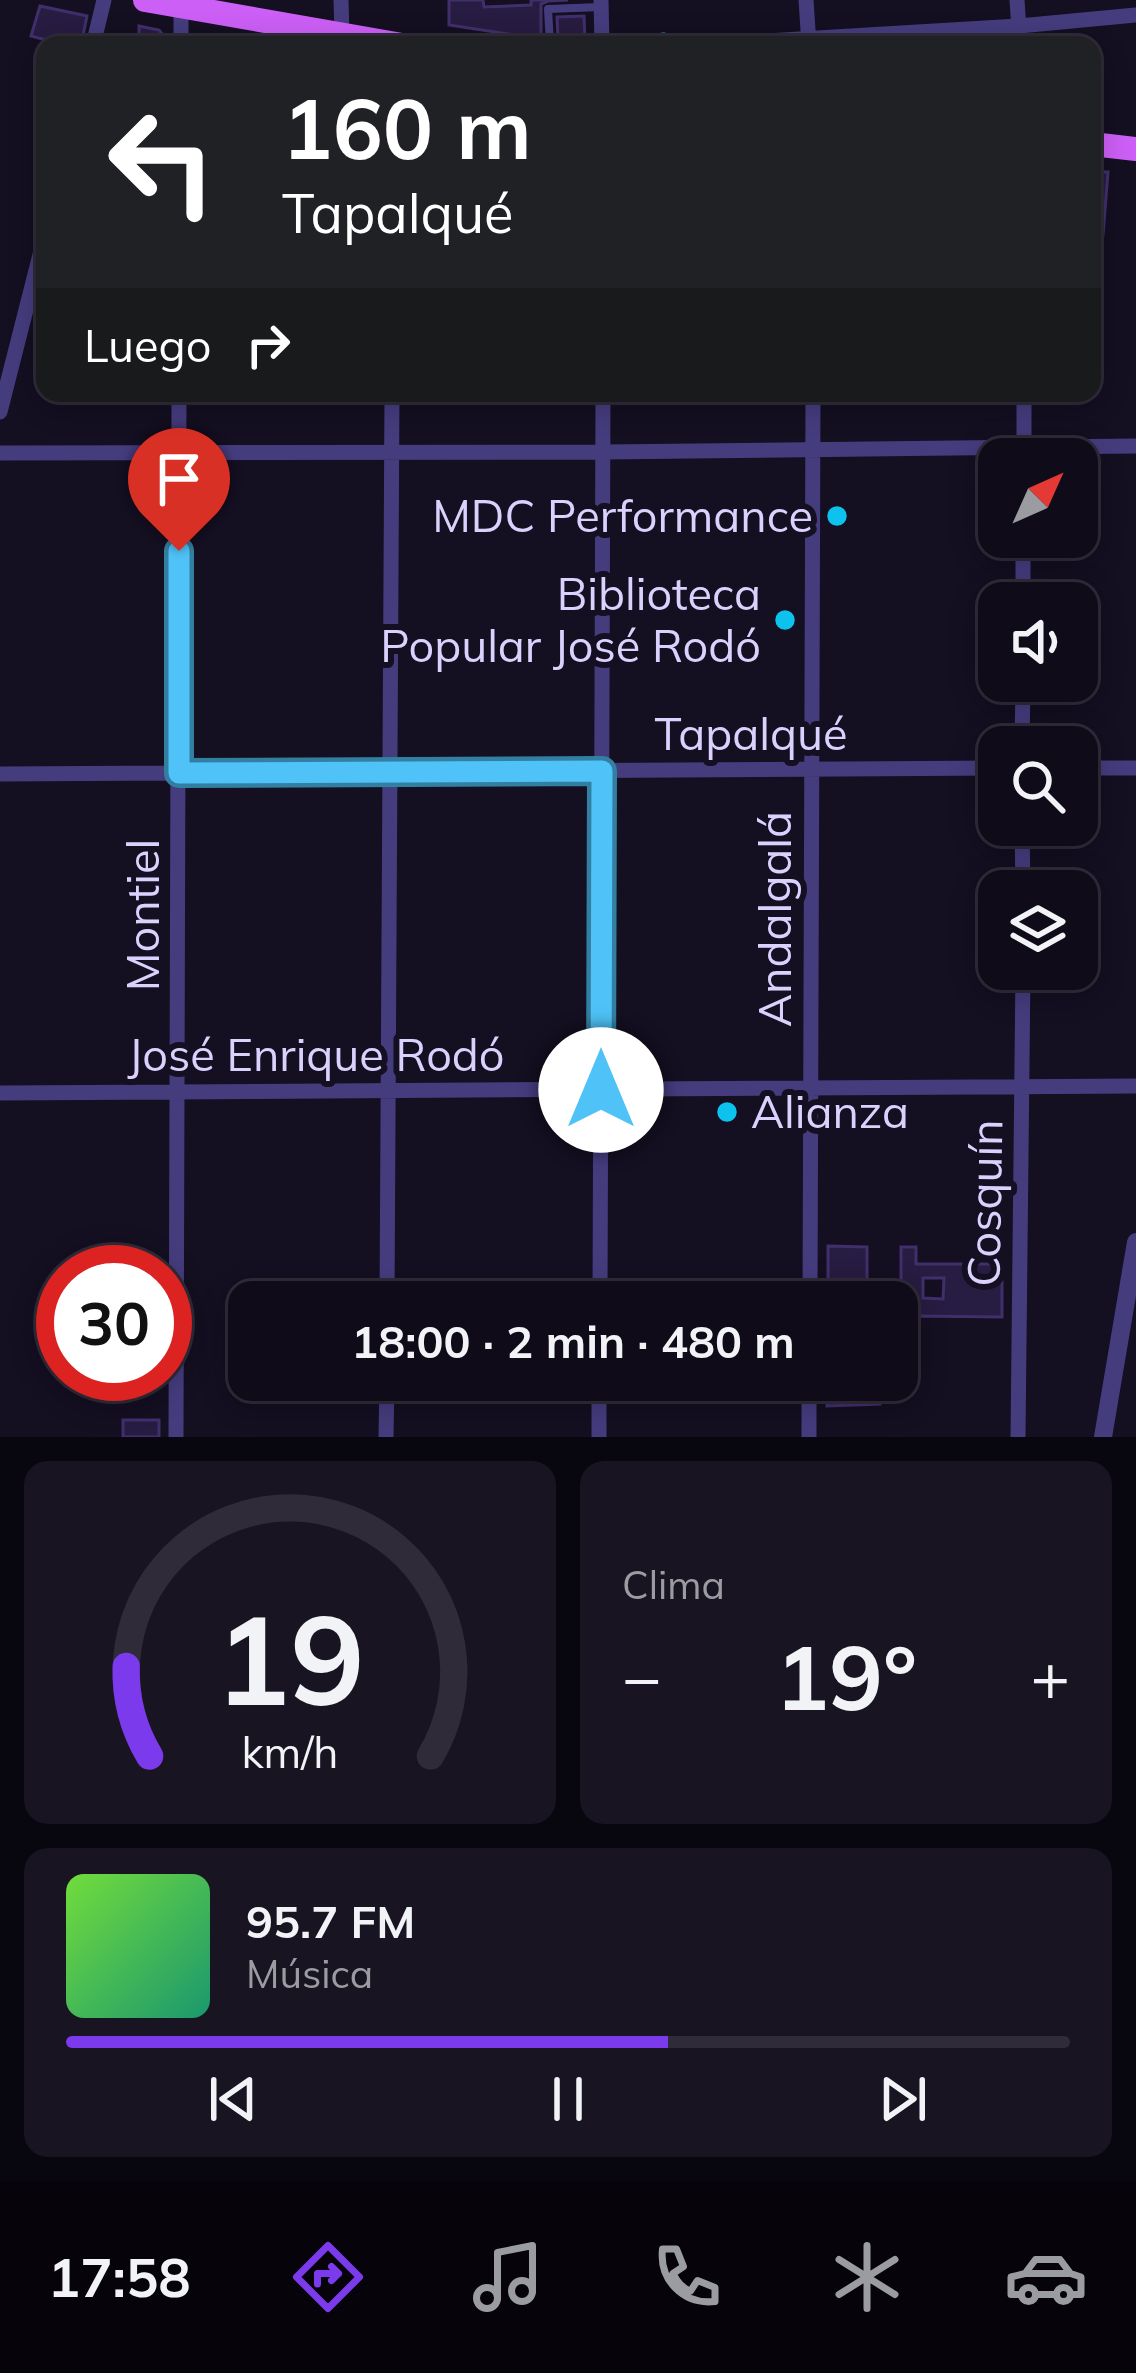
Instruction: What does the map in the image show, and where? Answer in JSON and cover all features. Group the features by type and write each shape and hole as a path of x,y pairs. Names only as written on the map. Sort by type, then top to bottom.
{"main road":[{"path":"145,0 348,36"},
{"path":"1101,145 1136,149"}],"street":[{"path":"95,36 104,0"},
{"path":"341,0 342,35"},
{"path":"806,0 809,36"},
{"path":"1017,0 1020,36"},
{"path":"181,3 181,36"},
{"path":"601,3 602,36"},
{"path":"879,36 1136,15"},
{"path":"0,412 36,270"},
{"name":"Montiel","path":"176,1437 179,402"},
{"path":"387,1281 392,402"},
{"path":"600,1281 603,402"},
{"name":"Andalgalá","path":"810,1281 813,402"},
{"path":"1024,402 1024,438"},
{"path":"1098,448 1136,446"},
{"path":"0,453 978,452"},
{"name":"Tapalqué","path":"0,774 978,768"},
{"path":"1098,768 1136,768"},
{"name":"Cosquín","path":"1018,1437 1023,990"},
{"name":"José Enrique Rodó","path":"0,1093 1136,1086"},
{"path":"1103,1437 1136,1242"},
{"path":"386,1437 387,1401"},
{"path":"599,1401 599,1437"},
{"path":"809,1401 809,1437"}],"lane":[{"path":"550,36 548,9 601,3"}],"path":[{"path":"644,36 670,36"}],"building":[{"path":"449,0 483,0 484,7 568,0 541,4 541,36 449,25"},
{"path":"40,6 87,16 83,36 31,36"},
{"path":"584,16 585,36 558,36 557,17"},
{"path":"139,26 159,30 164,36 139,36"},
{"path":"1101,172 1108,172 1103,235"},
{"path":"828,1246 867,1247 867,1281 828,1281"},
{"path":"901,1247 916,1247 916,1264 1002,1264 1002,1317 918,1316 918,1281 901,1281","holes":["923,1278 944,1278 943,1299 923,1298"]},
{"path":"827,1401 880,1401 880,1404 827,1406"},
{"path":"123,1420 159,1420 159,1437 123,1437"}],"place":[{"name":"MDC Performance","path":"837,516"},
{"name":"Biblioteca Popular José Rodó","path":"785,620"},
{"name":"Alianza","path":"727,1112"}],"route":[{"path":"179,551 179,773 602,771 601,1090"}]}
